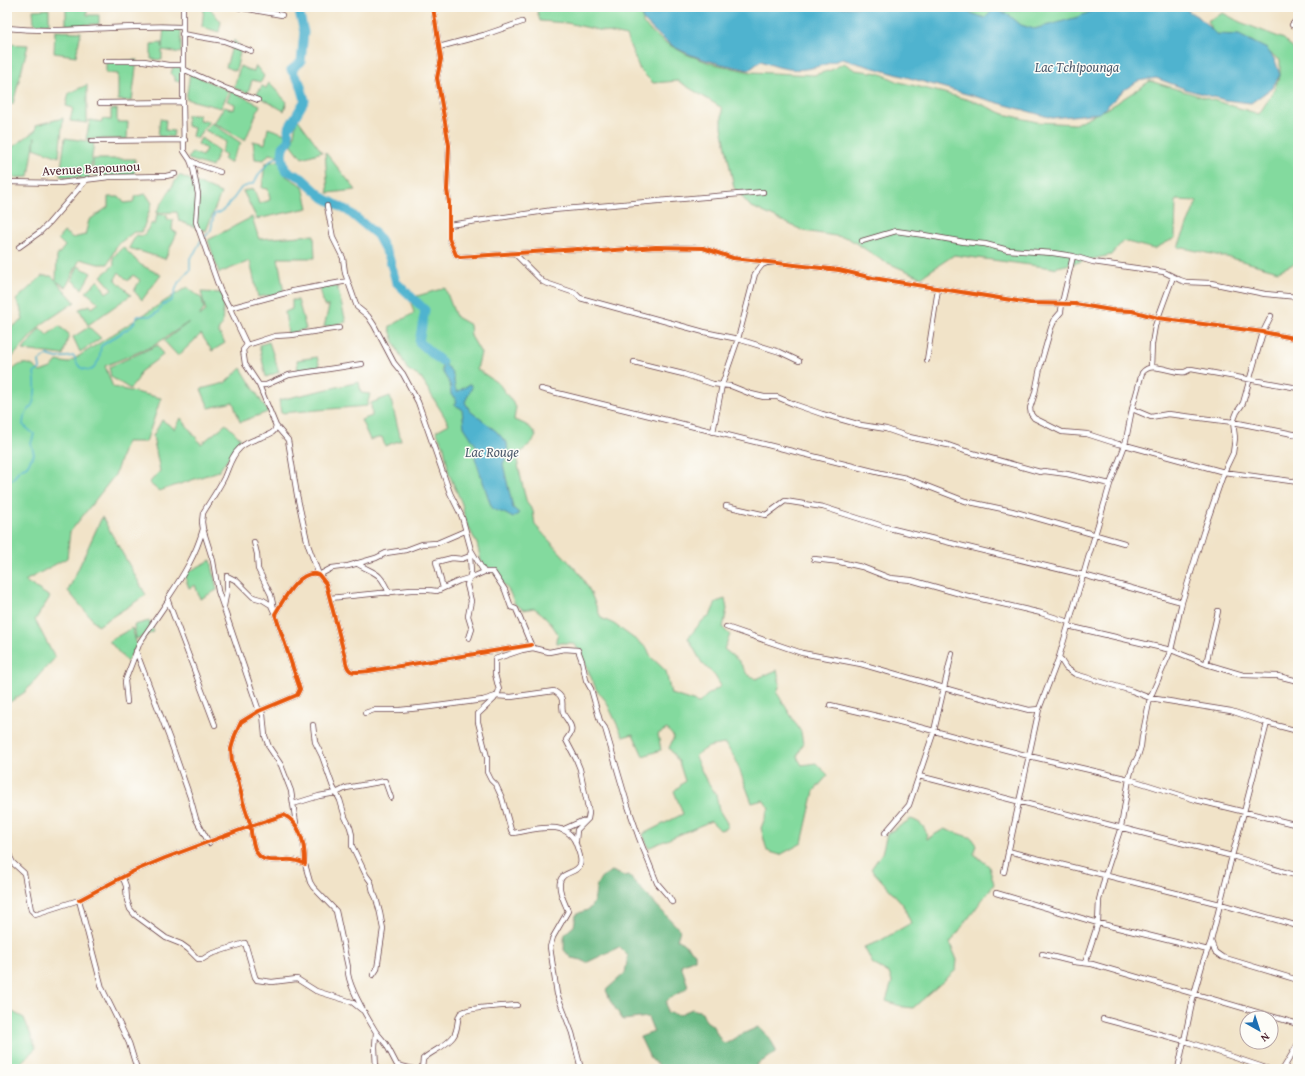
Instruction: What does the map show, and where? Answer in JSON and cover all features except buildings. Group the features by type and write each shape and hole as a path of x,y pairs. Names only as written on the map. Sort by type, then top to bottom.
{"street":[{"path":"183,7 182,102 185,140 184,151 190,160 198,194 196,222 197,230 204,244 220,290 247,345"},
{"path":"237,7 282,16"},
{"path":"433,7 441,59 437,78 450,153 447,190 449,202 449,238 456,255 460,257 578,249 601,251 656,247 703,248 733,258 839,270 873,278 1030,303 1075,304 1111,310 1132,311 1158,318 1263,332 1298,339"},
{"path":"1292,25 1298,18"},
{"path":"438,47 484,35 522,22"},
{"path":"7,28 68,30 153,26 182,27"},
{"path":"182,34 224,41 251,51"},
{"path":"104,61 144,61 168,66 183,67 225,88 258,100"},
{"path":"100,103 182,102"},
{"path":"91,141 185,140"},
{"path":"190,160 199,165 220,172"},
{"name":"Avenue Bapounou","path":"7,182 60,183 109,177 166,176 175,174"},
{"path":"19,247 40,232 49,223 87,179"},
{"path":"449,225 553,210 763,192"},
{"path":"327,206 334,238 343,258 345,273 357,307 368,316 374,325 394,363 403,374 418,402 450,493 462,517 471,550 484,572"},
{"path":"862,241 896,231 985,244 1008,250 1073,256 1093,262 1164,272 1186,282 1211,283 1256,292 1298,297"},
{"path":"515,254 543,282 575,293 580,298 704,332 738,339 780,352 799,361"},
{"path":"1073,256 1061,312 1055,319 1049,333 1030,408 1031,414 1034,418 1062,432 1087,434 1118,444 1126,444 1224,472 1298,482"},
{"path":"713,432 722,385 738,339 755,274 762,266 769,262"},
{"path":"1151,367 1152,344 1155,326 1173,277"},
{"path":"230,308 293,291 348,281"},
{"path":"926,360 938,289"},
{"path":"1085,963 1098,923 1099,900 1105,876 1122,827 1129,779 1141,746 1150,698 1171,650 1182,602 1203,533 1224,472 1233,454 1235,438 1234,422 1243,403 1251,379 1263,332 1271,316"},
{"path":"339,328 292,336 275,336 247,345 243,350 245,364 259,385 276,426 288,440 297,495 308,545 319,574 326,584 346,665 349,671 383,669 532,647 549,652 564,649 578,650 586,680 591,689 600,721 605,728 627,803 640,838 657,883 672,902"},
{"path":"634,362 683,374 714,384 731,386 751,394 764,397 777,397 822,414 861,425 886,429 909,437 948,445 1040,472 1044,471 1067,474 1110,484"},
{"path":"259,385 266,386 289,375 362,364"},
{"path":"1004,872 1039,710 1059,657 1110,484 1126,444 1132,409 1142,373 1144,370 1151,367 1184,372 1190,369 1298,388"},
{"path":"541,389 906,478 965,501 1012,511 1124,542"},
{"path":"1132,409 1151,417 1168,414 1234,422 1298,436"},
{"path":"276,426 273,432 252,439 235,452 230,460 224,477 203,513 202,520 203,529 213,561 218,591 259,711 263,714 269,747 281,765 291,791 296,826"},
{"path":"726,506 766,514 785,501 823,507 889,528 1083,575 1182,602"},
{"path":"127,702 125,681 136,651 140,642 168,601 168,598 185,571 197,548 203,529"},
{"path":"275,614 293,585 312,573 319,574 332,568 376,558 386,553 406,550 422,544 437,543 465,531"},
{"path":"254,542 257,554 258,569 271,595 275,614"},
{"path":"469,638 472,629 468,619 471,601 467,585 471,572 471,550"},
{"path":"443,588 436,562 452,558 462,559 470,556"},
{"path":"814,559 840,562 862,567 890,578 911,580 1020,607 1068,624 1171,650 1206,664 1244,675 1278,676 1298,681"},
{"path":"356,563 378,574 389,593"},
{"path":"330,598 411,590 437,591 484,572 493,572 505,590 512,607 516,610 532,647"},
{"path":"224,609 227,590 227,576 237,581 253,597 263,600 271,605 300,689 300,692 297,695 259,711 241,722 231,749 232,762 238,778 257,853 263,860 285,860 305,864"},
{"path":"168,601 215,724"},
{"path":"1206,664 1218,611"},
{"path":"726,627 802,653 862,664 1029,710 1039,710"},
{"path":"532,647 495,659 495,674 499,690 496,696 478,714 478,722 487,757 487,772 491,780 496,785 502,798 513,833 557,827 572,836 576,842 581,861 580,865 574,870 566,873 560,881 560,889 568,911 553,937 550,946 557,994 572,1033 581,1069"},
{"path":"136,651 170,740 196,819 209,843"},
{"path":"885,833 908,805 919,776 934,731 952,653"},
{"path":"1059,657 1066,668 1075,674 1132,690 1150,698 1231,711 1267,724 1298,731"},
{"path":"365,712 374,710 400,710 430,707 483,700 496,696 511,697 554,691 559,694 564,702 563,713 571,727 571,733 566,740 582,776 589,813 588,819 577,830 576,842"},
{"path":"830,705 881,716 1029,756 1129,779 1196,800 1298,825"},
{"path":"1178,1069 1194,994 1212,941 1232,856 1267,724"},
{"path":"313,725 315,742 350,827 352,846 366,875 372,882 373,892 382,919 383,929 377,969 373,975"},
{"path":"919,776 1232,856 1298,876"},
{"path":"293,804 358,786 385,781 391,798"},
{"path":"7,846 10,857 24,873 31,910 35,914 79,900 165,858 284,815 291,818 304,846 305,864 310,882 336,911 348,967 348,979 362,1010 376,1032 386,1044 396,1065 413,1069"},
{"path":"562,830 582,821 585,822"},
{"path":"1008,850 1105,876 1220,904 1298,926"},
{"path":"123,878 126,886 125,892 127,900 130,909 135,915 166,938 181,944 198,959 202,959 211,954 245,943 257,980 272,982 297,979 316,991 352,1002 362,1010"},
{"path":"996,893 1098,923 1208,950"},
{"path":"79,900 102,988 129,1043 137,1069"},
{"path":"1212,941 1215,952 1222,956 1298,980"},
{"path":"1042,954 1074,962 1092,964 1298,1024"},
{"path":"422,1069 423,1059 430,1052 452,1038 462,1011 517,1005"},
{"path":"1103,1019 1185,1041 1269,1069"},
{"path":"376,1032 374,1047 376,1069"},
{"path":"1283,1069 1298,1044"}],"green space":[{"path":"66,7 87,7 87,15 99,15 99,24 66,25"},
{"path":"204,7 209,7 221,22 219,32 202,27"},
{"path":"536,7 642,7 643,24 664,42 686,54 710,63 751,72 814,75 831,70 844,63 855,70 879,73 899,82 976,102 1004,114 1037,122 1075,124 1112,106 1150,81 1259,114 1272,94 1280,76 1280,60 1250,40 1214,34 1207,21 1223,13 1240,22 1284,39 1298,54 1298,262 1278,271 1231,258 1178,247 1197,201 1176,200 1175,238 1154,249 1123,241 1111,255 1053,268 954,255 921,277 883,261 848,238 804,231 750,206 734,188 722,127 722,108 678,81 653,83 640,70 626,36 567,23 540,21"},
{"path":"938,7 1003,7 1014,10 1046,7 1112,7 1102,16 1094,9 1094,15 1036,31 985,21"},
{"path":"49,9 49,24 34,24 33,10"},
{"path":"164,27 181,29 181,53 162,50 162,60 151,59 151,44 162,43 162,48"},
{"path":"55,31 81,32 76,56 54,53"},
{"path":"234,40 241,48 236,71 226,67"},
{"path":"7,44 28,45 13,104 7,105"},
{"path":"137,60 132,101 118,100 118,74 106,73 106,61"},
{"path":"173,66 182,67 182,81 175,81 175,77 171,74"},
{"path":"240,66 253,72 256,66 264,76 261,82 252,80 248,93 234,88"},
{"path":"190,73 229,91 221,108 186,99"},
{"path":"269,83 287,102 284,111 256,95 262,86 266,88"},
{"path":"87,85 87,123 70,121 73,108 66,106 69,93"},
{"path":"231,91 260,105 245,141 214,123 224,107 234,110 235,104 227,101"},
{"path":"111,109 117,109 117,122 128,122 127,139 86,139 90,120 102,122 102,119 111,120"},
{"path":"187,115 199,115 199,120 209,121 197,139 192,136 194,128 187,126"},
{"path":"63,118 59,157 34,148 35,137 29,177 7,178 7,151 36,130 36,125"},
{"path":"297,118 322,152 302,158 292,145"},
{"path":"160,119 166,120 165,130 174,131 173,137 158,136"},
{"path":"212,123 241,143 230,163 224,160 226,155 221,152 226,142 205,130"},
{"path":"268,128 288,135 281,156 269,154 264,160 255,159 253,141 265,144"},
{"path":"65,138 94,142 89,179 60,176"},
{"path":"201,138 219,151 212,167 188,159 192,152 202,156 206,149 198,144"},
{"path":"325,152 356,190 328,193"},
{"path":"93,159 135,159 134,176 93,176"},
{"path":"283,160 286,176 303,186 308,208 257,219 243,191 254,189 259,204 270,200 268,189 262,188 265,163"},
{"path":"179,175 221,193 206,231 179,221 177,212 156,213"},
{"path":"146,194 152,203 142,232 134,232 117,245 108,264 98,264 80,259 66,287 56,281 75,302 42,324 7,363 7,330 23,320 20,307 16,300 42,276 51,276 56,280 57,256 65,246 58,239 64,232 73,238 85,235 89,220 108,207 108,197 120,197 124,203 133,202 136,196"},
{"path":"157,214 167,215 167,219 173,220 172,230 177,233 165,259 129,248 136,235 143,236 152,223 155,225"},
{"path":"252,217 259,239 314,235 315,258 278,258 284,293 258,297 250,261 219,273 208,240"},
{"path":"123,247 141,265 161,275 142,300 134,291 140,280 133,275 128,281 119,272 115,279 131,295 88,325 79,309 90,305 92,308 99,303 86,292 98,280 106,293 112,289 101,276 114,265 113,257"},
{"path":"78,266 91,273 82,289 72,280"},
{"path":"337,286 346,322 324,327 329,306 324,306 320,288"},
{"path":"187,287 202,299 204,309 199,316 206,311 201,292 224,293 222,325 218,331 225,343 212,351 201,334 178,356 164,341 189,322 153,346 105,366 113,387 161,398 146,442 126,442 115,475 70,532 67,558 25,581 50,597 35,620 55,658 25,692 7,704 7,377 15,368 22,364 31,365 40,372 51,368 57,361 68,363"},
{"path":"445,288 456,317 470,325 471,336 481,353 477,369 499,384 516,407 514,420 530,427 536,436 533,441 518,455 517,460 527,503 533,511 535,525 580,574 590,591 601,618 614,624 647,648 651,657 666,671 671,694 699,703 706,696 721,686 715,676 702,663 688,638 702,621 710,616 716,602 725,599 727,609 723,628 730,635 724,649 739,661 747,674 756,679 777,670 780,684 777,693 801,732 803,744 797,757 802,765 816,763 828,775 814,791 802,843 780,855 767,851 761,828 769,808 763,800 752,803 735,758 725,744 708,747 695,757 705,778 716,794 719,810 727,823 727,828 720,830 711,821 648,848 643,834 683,814 674,791 685,781 679,762 669,748 674,737 667,729 658,734 661,750 643,756 633,734 623,737 606,701 596,689 576,646 572,643 557,643 556,639 558,634 545,616 534,608 524,610 515,604 509,591 497,576 490,569 482,565 477,544 465,520 462,504 449,474 444,447 436,431 449,424 421,378 407,369 396,347 389,327 414,313 411,303 417,296"},
{"path":"292,300 298,300 306,329 288,334 285,312 292,309"},
{"path":"59,326 69,334 63,355 23,350 40,328 47,335"},
{"path":"89,327 101,338 80,352 73,337"},
{"path":"269,342 279,372 266,377 259,345"},
{"path":"158,345 163,355 140,372 138,379 130,389 111,377 109,367"},
{"path":"317,357 320,367 298,372 297,360"},
{"path":"241,368 268,412 240,422 233,402 209,408 201,389 225,383"},
{"path":"359,382 361,393 370,394 367,406 281,413 279,400"},
{"path":"390,396 401,440 385,446 382,437 370,440 361,420 372,416 371,403"},
{"path":"181,418 201,444 226,424 241,439 219,471 159,491 149,483 160,471 153,436 162,420 175,429"},
{"path":"102,517 146,595 98,626 68,591"},
{"path":"211,560 217,590 200,599 195,585 189,588 184,574"},
{"path":"149,621 154,632 136,639 134,625"},
{"path":"132,628 137,645 127,662 109,641"},
{"path":"911,819 923,826 927,839 944,829 972,838 977,845 974,854 989,866 994,884 950,943 957,960 956,970 913,1008 903,1007 886,1001 892,982 889,973 873,964 864,947 878,942 911,923 902,903 871,869 882,853 887,834"},
{"path":"612,871 624,876 628,875 680,930 677,940 695,953 695,959 681,965 688,986 683,991 668,999 666,1002 667,1012 678,1015 692,1009 702,1012 706,1021 712,1025 722,1042 727,1043 758,1027 769,1038 776,1051 768,1058 757,1064 759,1069 662,1069 650,1058 640,1037 654,1032 648,1017 623,1020 611,1002 606,990 625,973 628,956 619,947 586,963 582,960 571,958 564,950 564,936 574,926 576,915 590,908 595,898 597,884 605,875"},
{"path":"7,1009 24,1018 36,1048 14,1069 7,1069"}],"water":[{"name":"Lac Tchipounga","path":"644,7 954,7 985,18 994,9 1009,15 1021,25 1034,29 1078,17 1101,7 1187,7 1188,11 1200,18 1216,34 1239,35 1267,49 1275,60 1280,75 1272,88 1251,103 1225,100 1188,90 1156,78 1138,81 1124,90 1100,113 1052,118 842,59 820,66 802,69 783,68 761,61 749,70 714,62 688,54 665,40 642,19"},
{"name":"Lac Rouge","path":"442,362 451,372 457,392 470,384 472,387 465,402 470,411 496,431 507,443 508,453 503,464 513,508 519,513 513,518 492,509 475,458 477,447 464,427 462,409 455,405 456,398 451,395 450,384 442,371"}],"waterway":[{"path":"298,7 304,32 301,62 291,70 300,83 305,100 288,129 289,141 283,147 282,155 285,170 302,178 324,198 348,211 377,235 389,257 396,282 425,310 419,342 442,362"},
{"path":"204,238 211,230 214,214 221,212 231,202 241,188 254,183 259,174 271,160 282,155"},
{"path":"7,480 13,479 19,470 27,466 34,454 31,444 34,434 23,425 23,420 32,405 34,398 34,373 40,369 39,361 47,355 57,358 74,356 80,367 92,370 99,360 101,346 132,326 138,316 151,316 158,312 163,305 172,300 178,283 190,270 190,258 196,251 201,240"}],"cycle path":[{"path":"433,7 441,59 437,78 449,145 447,190 449,202 449,238 456,255 460,257 578,249 601,251 656,247 703,248 733,258 839,270 873,278 1030,303 1075,304 1111,310 1132,311 1158,318 1263,332 1298,339"},
{"path":"79,900 134,871 251,826 251,834 255,849 260,857 268,860 292,860 305,864 301,836 299,830 290,819 284,815 251,826 232,762 231,749 241,722 259,711 297,695 300,689 275,614 287,594 299,580 305,576 312,574 319,575 326,584 347,667 352,672 369,671 531,645"}]}
